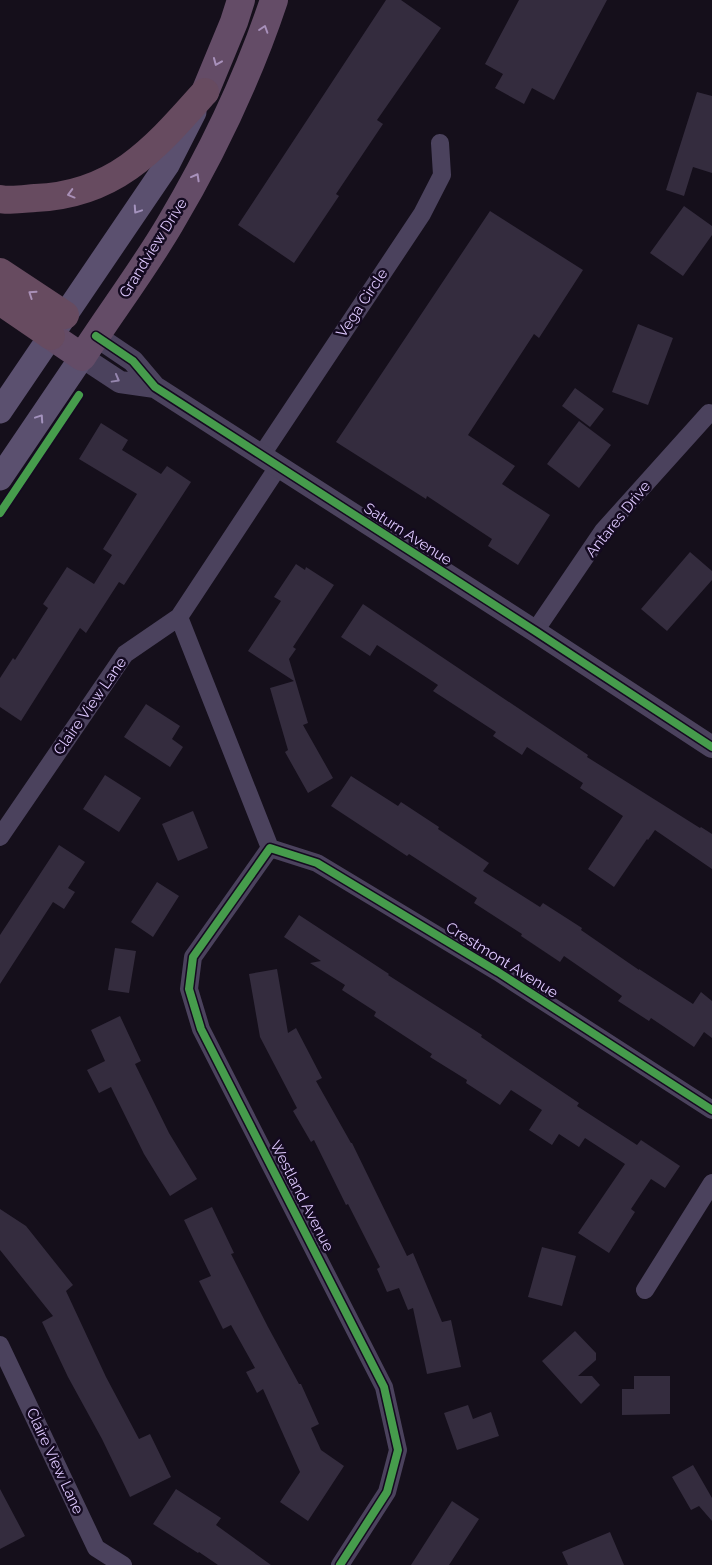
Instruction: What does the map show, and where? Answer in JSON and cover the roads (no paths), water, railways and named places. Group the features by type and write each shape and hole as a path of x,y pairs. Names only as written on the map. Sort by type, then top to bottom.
{"highway":[{"path":"0,199 44,198 88,189 120,174 162,140 205,92 241,0"},
{"name":"Grandview Drive","path":"89,347 170,225 217,139 259,45 274,0"},
{"path":"0,272 58,326 89,347"},
{"path":"0,301 58,326"}],"main road":[{"path":"0,411 167,165 205,92"},
{"name":"Grandview Drive","path":"0,478 89,347"}],"street":[{"name":"Vega Circle","path":"269,461 422,214 442,174 440,143"},
{"name":"Saturn Avenue","path":"89,347 120,382 155,387 712,747"},
{"name":"Antares Drive","path":"535,631 603,531 711,411"},
{"name":"Claire View Lane","path":"0,836 125,654 179,618 269,461"},
{"path":"179,618 270,848"},
{"name":"Crestmont Avenue","path":"270,848 317,863 326,868 498,972 712,1110"},
{"name":"Westland Avenue","path":"270,848 193,958 188,989 202,1028 384,1387 398,1450 387,1492 340,1565"},
{"path":"645,1290 712,1183"},
{"name":"Claire View Lane","path":"0,1345 96,1548 123,1565"}]}
